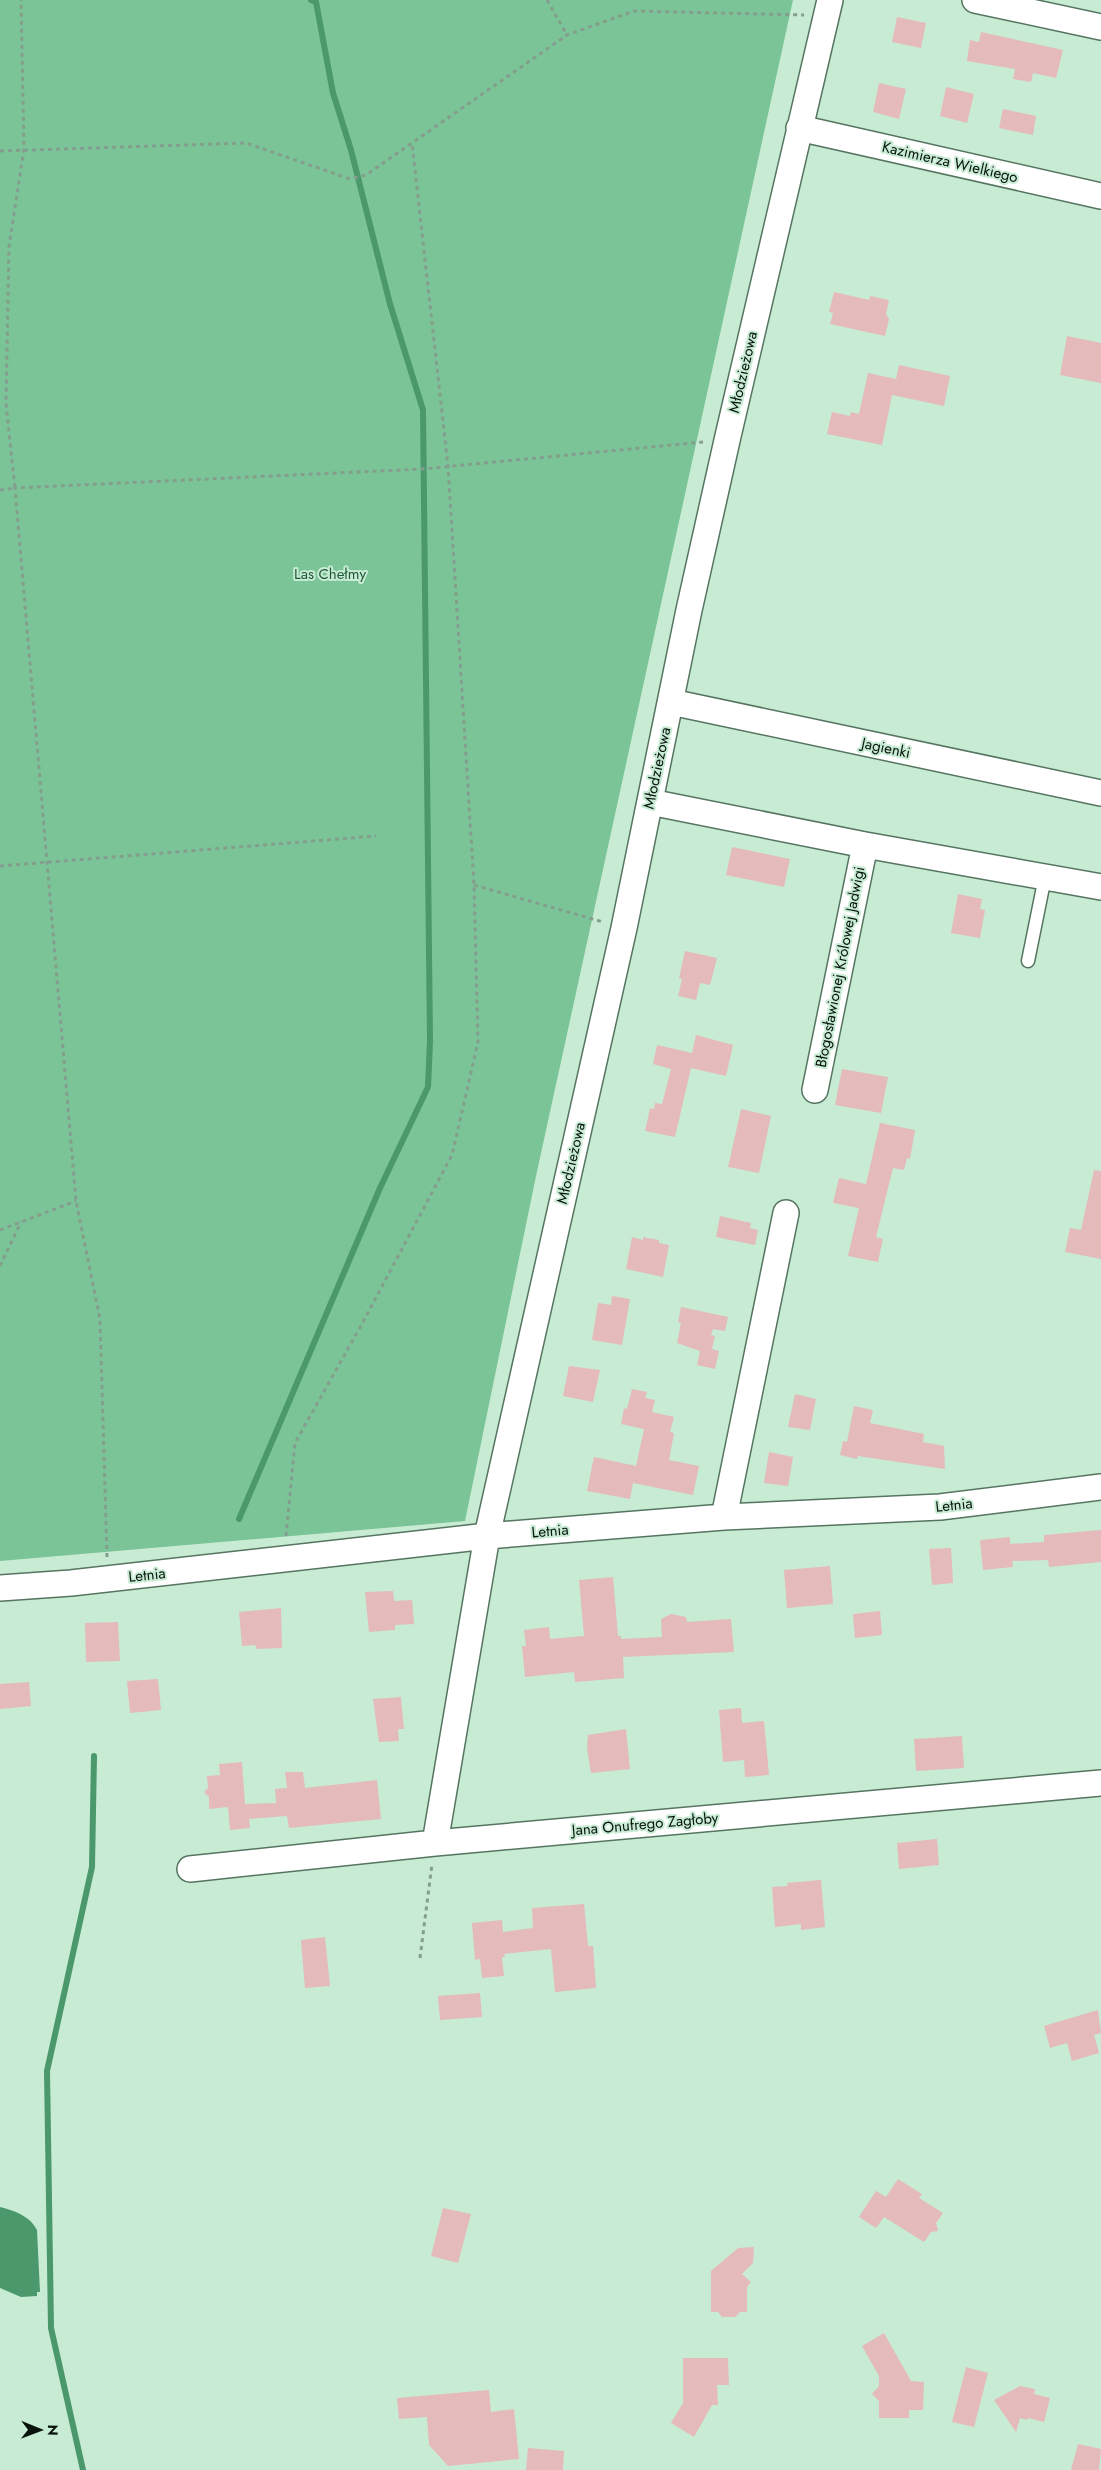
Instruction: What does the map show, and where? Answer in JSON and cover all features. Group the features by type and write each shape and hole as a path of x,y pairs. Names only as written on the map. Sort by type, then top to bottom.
{"street":[{"path":"975,0 1101,27"},
{"name":"Młodzieżowa","path":"435,1843 487,1536 624,928 728,436 828,9"},
{"name":"Kazimierza Wielkiego","path":"800,128 1101,196"},
{"name":"Jagienki","path":"671,702 1101,793"},
{"name":"Błogosławionej Królowej Jadwigi","path":"650,802 865,845 1101,887"},
{"name":"Błogosławionej Królowej Jadwigi","path":"815,1090 865,845"},
{"path":"724,1517 786,1214"},
{"name":"Letnia","path":"0,1588 108,1579 487,1536 724,1517 940,1507 1101,1487"},
{"name":"Jana Onufrego Zagłoby","path":"190,1869 435,1843 1101,1783"}],"lane":[{"path":"1028,961 1045,877"}],"path":[{"path":"20,0 24,149 10,246 6,404 15,488 76,1202 100,1319 108,1579"},
{"path":"547,0 566,35"},
{"path":"0,151 246,143 350,179 366,175 566,35 634,11 810,15 828,9"},
{"path":"284,1560 295,1443 363,1322 452,1155 478,1042 474,886 448,466 412,143"},
{"path":"0,490 448,466 711,442 728,436"},
{"path":"0,866 376,836"},
{"path":"474,886 624,928"},
{"path":"0,1230 76,1202"},
{"path":"0,1266 21,1222"},
{"path":"420,1958 435,1843"}],"green space":[{"name":"Las Chełmy","path":"0,0 793,0 536,1176 465,1521 0,1561"}],"shaded area":[{"path":"0,2207 16,2212 26,2218 37,2230 40,2292 37,2292 37,2296 21,2297 0,2288"}],"building":[{"path":"897,17 926,23 921,48 892,42"},
{"path":"981,32 1063,50 1056,78 1033,73 1031,82 1013,79 1015,69 967,61 970,40 979,42"},
{"path":"879,83 906,89 899,119 873,112"},
{"path":"946,87 974,94 967,123 940,116"},
{"path":"1003,109 1036,116 1033,135 999,128"},
{"path":"834,292 869,300 870,296 889,300 886,314 889,319 885,336 830,324 833,313 829,312"},
{"path":"1067,336 1101,343 1101,383 1060,375"},
{"path":"899,365 950,376 944,406 892,395 882,445 827,434 832,412 850,416 851,412 859,414 868,373 896,379"},
{"path":"732,847 790,859 784,887 726,875"},
{"path":"958,894 982,899 980,909 985,910 980,938 951,933"},
{"path":"685,951 717,958 710,985 700,983 696,1000 678,996 682,979 679,978"},
{"path":"696,1035 733,1045 726,1076 691,1068 675,1137 645,1131 650,1108 654,1109 655,1103 662,1104 671,1069 653,1064 657,1045 692,1053"},
{"path":"842,1069 888,1077 881,1113 835,1105"},
{"path":"741,1109 771,1116 759,1173 728,1167"},
{"path":"880,1123 915,1130 910,1159 907,1158 904,1170 893,1168 876,1237 883,1239 878,1262 848,1256 859,1208 833,1203 839,1178 866,1184"},
{"path":"1094,1170 1101,1171 1101,1259 1065,1252 1070,1228 1081,1230"},
{"path":"720,1216 751,1223 750,1228 758,1230 755,1245 716,1237"},
{"path":"632,1237 643,1240 643,1237 659,1240 659,1243 669,1245 663,1277 626,1269"},
{"path":"612,1296 630,1299 622,1345 592,1340 598,1303 611,1305"},
{"path":"681,1307 728,1317 725,1331 713,1329 711,1335 715,1336 712,1349 719,1351 715,1369 697,1365 700,1351 677,1343 681,1323 678,1322"},
{"path":"569,1366 600,1370 593,1402 563,1396"},
{"path":"632,1389 647,1392 645,1398 655,1400 652,1412 674,1417 670,1432 674,1433 669,1460 699,1466 693,1495 633,1483 630,1499 587,1491 594,1457 636,1466 644,1429 621,1424 624,1408 627,1409"},
{"path":"795,1394 816,1399 810,1430 788,1427"},
{"path":"854,1406 873,1410 870,1423 924,1434 923,1442 944,1446 945,1469 858,1456 857,1459 840,1455 843,1441 847,1442"},
{"path":"769,1452 793,1457 788,1486 764,1483"},
{"path":"1101,1530 1101,1562 1049,1567 1048,1560 1012,1561 1013,1567 983,1570 980,1540 1010,1537 1010,1544 1044,1542 1044,1535"},
{"path":"951,1548 953,1583 932,1585 929,1549"},
{"path":"830,1566 833,1604 787,1608 784,1570"},
{"path":"613,1577 618,1636 621,1636 621,1639 662,1637 661,1619 671,1614 686,1617 687,1622 731,1619 734,1652 623,1657 624,1678 575,1682 574,1672 525,1677 522,1646 526,1646 524,1630 549,1627 550,1639 584,1636 579,1580"},
{"path":"393,1591 394,1601 412,1600 414,1624 395,1625 395,1630 369,1632 365,1592"},
{"path":"281,1608 282,1648 257,1649 255,1645 242,1646 239,1612"},
{"path":"880,1611 882,1635 855,1638 853,1614"},
{"path":"118,1622 120,1661 86,1662 85,1623"},
{"path":"158,1679 161,1710 130,1713 127,1681"},
{"path":"29,1682 31,1706 0,1709 0,1684"},
{"path":"401,1697 404,1729 398,1729 399,1741 379,1742 373,1699"},
{"path":"741,1708 742,1723 764,1721 769,1775 745,1777 744,1760 723,1762 719,1710"},
{"path":"626,1729 630,1769 591,1773 587,1748 588,1735"},
{"path":"962,1736 964,1768 916,1771 914,1739"},
{"path":"242,1762 245,1804 276,1803 275,1789 287,1788 285,1772 303,1772 305,1788 377,1780 381,1819 289,1828 287,1816 249,1819 250,1828 230,1830 228,1807 209,1809 209,1797 204,1792 208,1788 207,1776 220,1775 219,1764"},
{"path":"937,1839 939,1865 899,1869 897,1843"},
{"path":"821,1880 825,1927 801,1930 801,1924 775,1927 772,1887 788,1886 787,1883"},
{"path":"584,1904 588,1946 593,1946 596,1988 555,1992 551,1949 504,1954 505,1957 502,1957 504,1976 482,1978 480,1959 475,1960 472,1923 502,1920 503,1932 533,1928 532,1908"},
{"path":"325,1937 330,1986 305,1988 301,1940"},
{"path":"480,1993 482,2017 440,2020 438,1996"},
{"path":"1098,2010 1101,2033 1094,2035 1099,2053 1072,2061 1067,2043 1050,2048 1044,2026"},
{"path":"898,2179 922,2194 919,2198 943,2213 936,2223 938,2231 931,2232 924,2242 884,2217 876,2228 859,2217 876,2191 886,2197"},
{"path":"443,2208 471,2214 458,2263 431,2256"},
{"path":"754,2247 753,2263 742,2274 751,2282 747,2287 747,2312 740,2312 735,2317 722,2317 718,2312 711,2312 711,2271 738,2248"},
{"path":"884,2333 911,2381 924,2382 923,2410 909,2410 909,2418 879,2418 879,2401 872,2394 879,2386 879,2376 862,2346"},
{"path":"683,2358 728,2358 729,2385 717,2385 718,2405 712,2405 694,2437 671,2423 683,2403"},
{"path":"966,2367 988,2373 974,2427 952,2422"},
{"path":"1020,2386 1035,2389 1034,2394 1050,2398 1044,2422 1020,2418 1016,2432 994,2400"},
{"path":"489,2390 491,2412 514,2409 519,2459 448,2466 429,2445 427,2417 399,2419 397,2398"},
{"path":"1078,2444 1101,2449 1099,2470 1071,2470"},
{"path":"528,2448 564,2451 563,2470 526,2470"}],"waterway":[{"path":"239,1519 380,1188 428,1087 430,1041 423,410 390,304 351,150 333,93 316,2 311,0"},
{"path":"83,2470 51,2328 47,2071 92,1867 94,1756"}]}
